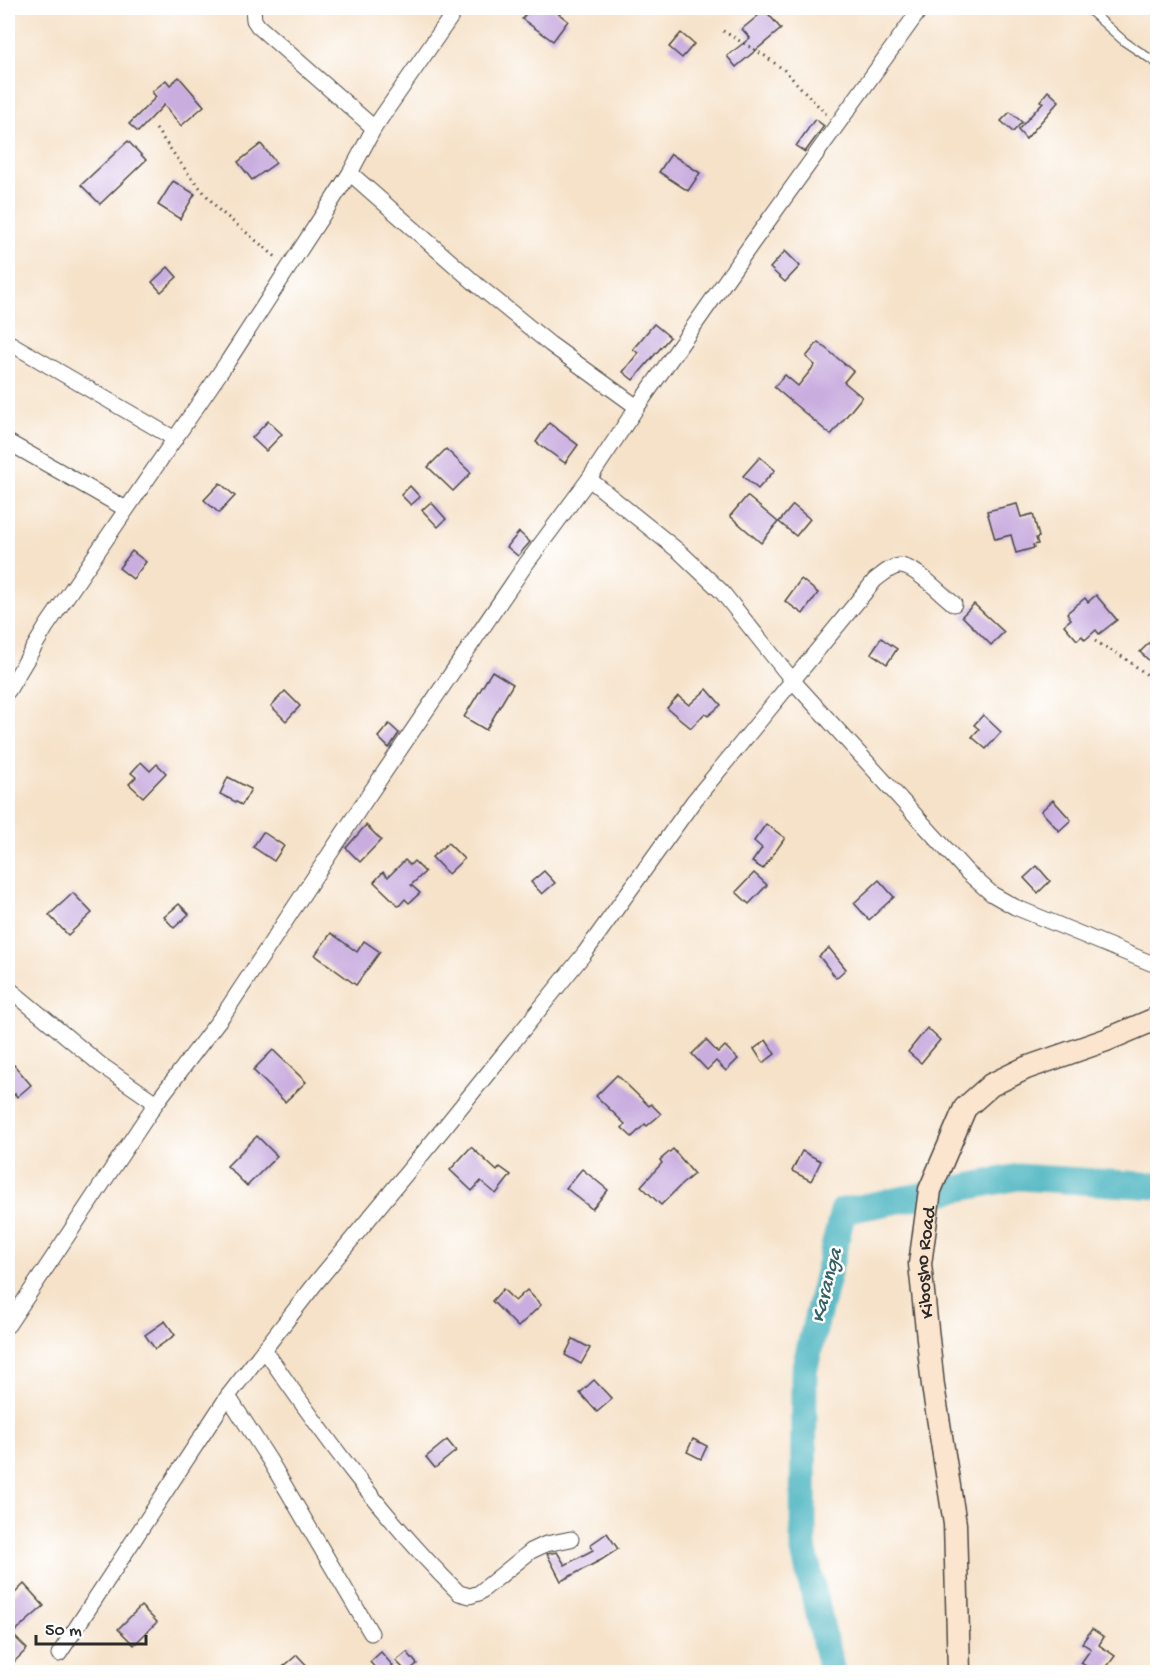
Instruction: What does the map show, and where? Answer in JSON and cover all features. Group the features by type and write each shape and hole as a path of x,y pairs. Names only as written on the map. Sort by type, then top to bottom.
{"main road":[{"name":"Kibosho Road","path":"958,1672 955,1524 933,1386 920,1264 930,1190 966,1108 991,1085 1026,1068 1106,1040 1158,1018"}],"street":[{"path":"253,8 254,20 258,26 374,128"},
{"path":"8,691 46,627 175,439 350,173 374,128 457,8"},
{"path":"8,1325 156,1103 226,1011 526,564 590,479 637,407 921,8"},
{"path":"350,173 485,292 550,344 637,407"},
{"path":"8,342 175,439"},
{"path":"8,442 126,509"},
{"path":"590,479 681,553 722,592 793,681 960,865 992,894 1015,907 1158,966"},
{"path":"58,1654 228,1396 584,954 693,802 875,580 886,571 899,566 912,570 954,604"},
{"path":"8,988 100,1065 156,1103"},
{"path":"264,1349 314,1422 376,1502 459,1593 470,1596 479,1593 531,1551 546,1544 571,1539"},
{"path":"228,1396 275,1470 371,1633"}],"lane":[{"path":"1087,8 1125,42 1158,64"}],"path":[{"path":"723,32 765,56 784,70 836,125"},
{"path":"156,129 190,176 219,210 288,267"},
{"path":"1095,641 1126,659 1158,683"}],"building":[{"path":"530,8 551,8 568,21 553,41 522,19"},
{"path":"765,10 781,29 736,67 727,56 750,38 742,29"},
{"path":"681,33 694,44 682,58 669,47"},
{"path":"179,77 204,106 181,126 164,105 138,132 129,124 156,97 152,92 166,80 170,85"},
{"path":"1048,91 1059,101 1026,139 1018,130 1043,102 1040,101"},
{"path":"1010,112 1022,122 1013,132 1001,121"},
{"path":"815,119 824,126 805,152 796,146"},
{"path":"128,141 146,160 100,204 81,185"},
{"path":"261,144 276,163 252,180 238,162"},
{"path":"671,154 700,173 688,191 659,172"},
{"path":"173,181 195,194 180,219 158,205"},
{"path":"785,251 800,266 785,282 770,268"},
{"path":"168,267 177,277 161,292 152,282"},
{"path":"654,324 670,337 633,380 623,372 638,353 633,349"},
{"path":"818,342 853,371 844,382 862,397 831,435 774,387 785,375 798,386 815,365 806,357"},
{"path":"268,421 282,434 266,451 252,438"},
{"path":"549,423 578,445 565,463 536,442"},
{"path":"446,449 471,473 453,491 428,467"},
{"path":"760,457 775,470 758,489 743,476"},
{"path":"220,483 235,496 219,513 204,500"},
{"path":"410,486 420,497 411,505 401,495"},
{"path":"747,496 778,522 761,543 730,516"},
{"path":"431,502 446,519 438,527 422,510"},
{"path":"1017,504 1021,517 1033,514 1039,537 1036,538 1038,544 1033,545 1034,548 1016,553 1011,535 995,539 987,511"},
{"path":"793,505 810,519 796,536 779,522"},
{"path":"519,532 530,542 518,556 507,547"},
{"path":"132,551 146,562 133,579 119,568"},
{"path":"801,579 818,593 803,614 785,601"},
{"path":"1096,595 1117,620 1099,634 1096,630 1085,640 1082,636 1077,640 1064,625 1071,619 1067,613 1085,598 1088,602"},
{"path":"974,604 1004,632 991,645 962,616"},
{"path":"1158,634 1158,669 1140,652"},
{"path":"881,638 897,649 887,664 871,653"},
{"path":"492,671 513,684 486,730 464,717"},
{"path":"707,689 721,705 708,716 705,713 691,728 667,708 678,696 689,705"},
{"path":"285,691 300,706 286,721 271,706"},
{"path":"983,715 1001,732 986,749 972,737 979,729 974,725"},
{"path":"389,724 399,733 389,748 378,737"},
{"path":"141,762 150,771 157,764 166,773 143,797 129,784 136,777 131,773"},
{"path":"228,777 251,789 242,805 220,794"},
{"path":"1053,800 1071,820 1059,831 1041,811"},
{"path":"766,824 785,838 763,869 752,862 762,848 754,841"},
{"path":"366,825 381,840 360,862 346,848"},
{"path":"263,832 284,846 274,861 253,847"},
{"path":"448,843 464,859 448,874 432,857"},
{"path":"405,860 410,865 414,861 425,872 411,885 420,893 409,903 405,899 399,906 374,882 383,872 388,877"},
{"path":"1037,866 1050,881 1038,893 1024,878"},
{"path":"544,871 555,883 542,894 531,882"},
{"path":"754,873 767,885 749,904 736,892"},
{"path":"879,880 894,897 869,920 854,903"},
{"path":"73,893 92,913 68,935 49,915"},
{"path":"179,904 189,914 174,928 164,917"},
{"path":"331,933 357,952 364,941 380,952 356,985 315,955"},
{"path":"829,948 846,969 836,978 819,956"},
{"path":"927,1028 940,1040 921,1063 908,1052"},
{"path":"706,1040 718,1053 725,1046 738,1059 726,1071 716,1061 707,1070 692,1054"},
{"path":"766,1040 775,1054 763,1063 754,1049"},
{"path":"273,1050 306,1082 285,1102 253,1070"},
{"path":"14,1065 31,1085 17,1097 15,1094 8,1101 8,1070"},
{"path":"617,1075 649,1106 651,1104 661,1114 647,1126 645,1124 632,1137 622,1128 625,1124 596,1096"},
{"path":"257,1136 277,1156 247,1186 227,1166"},
{"path":"471,1147 497,1171 500,1167 511,1175 496,1194 481,1181 472,1191 450,1170"},
{"path":"673,1149 694,1174 661,1205 641,1186 662,1163 660,1160"},
{"path":"802,1151 821,1161 811,1181 792,1171"},
{"path":"582,1169 608,1190 592,1209 566,1188"},
{"path":"503,1289 515,1301 527,1290 541,1305 518,1327 492,1301"},
{"path":"165,1321 175,1335 155,1349 145,1335"},
{"path":"573,1339 590,1348 581,1364 565,1355"},
{"path":"594,1380 612,1399 597,1412 580,1393"},
{"path":"693,1439 707,1446 701,1459 687,1452"},
{"path":"447,1440 456,1451 435,1468 426,1457"},
{"path":"607,1533 618,1549 561,1581 547,1554 557,1552 565,1565 593,1550 590,1545"},
{"path":"24,1584 44,1606 12,1634 27,1649 13,1663 8,1657 8,1600"},
{"path":"141,1606 157,1622 134,1645 118,1629"},
{"path":"1092,1629 1104,1637 1099,1645 1115,1656 1103,1672 1095,1672 1081,1663 1091,1649 1082,1643"},
{"path":"381,1652 393,1666 384,1672 379,1672 370,1662"},
{"path":"407,1652 417,1664 407,1672 396,1661"},
{"path":"297,1655 313,1672 277,1672"}],"waterway":[{"name":"Karanga","path":"832,1672 803,1547 804,1371 843,1211 1018,1177 1158,1186"}]}
